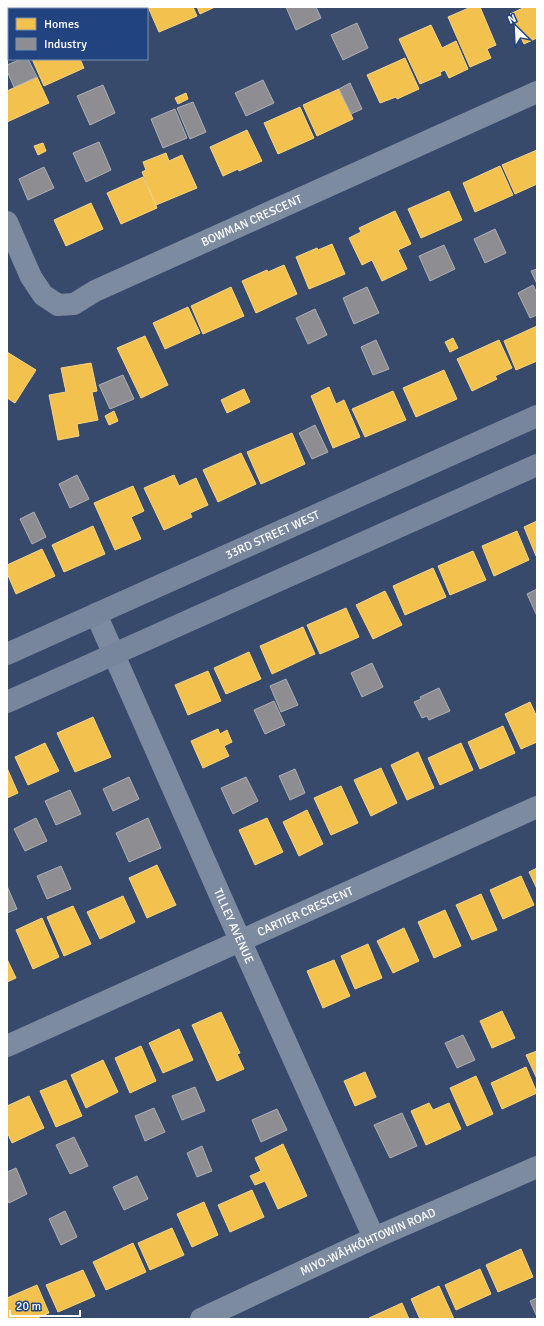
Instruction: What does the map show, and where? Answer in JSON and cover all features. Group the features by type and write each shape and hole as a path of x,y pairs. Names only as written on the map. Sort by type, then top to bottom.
{"main road":[{"name":"33RD STREET WEST","path":"7,654 537,416"},
{"path":"7,702 537,465"}],"street":[{"name":"BOWMAN CRESCENT","path":"7,222 32,277 43,295 58,305 74,304 95,291 537,92"},
{"name":"TILLEY AVENUE","path":"96,614 374,1238"},
{"name":"CARTIER CRESCENT","path":"7,1046 537,807"},
{"name":"MIYO-WÂHKÔHTOWIN ROAD","path":"201,1319 374,1238 537,1167"}],"building: Homes":[{"path":"148,7 193,7 197,16 159,32"},
{"path":"197,7 215,7 200,14"},
{"path":"471,7 480,7 496,45 487,49 491,58 470,67 448,17"},
{"path":"525,7 537,7 537,38 524,44 510,14"},
{"path":"431,25 442,48 456,41 468,69 449,78 445,70 440,72 441,75 420,84 399,39"},
{"path":"405,58 419,89 397,99 396,97 380,103 367,75"},
{"path":"32,60 80,60 84,68 44,86"},
{"path":"37,77 49,103 7,122 7,91"},
{"path":"339,89 353,119 317,136 303,105"},
{"path":"186,93 188,99 178,104 175,98"},
{"path":"300,107 314,138 278,154 264,123"},
{"path":"247,130 262,161 223,176 210,147"},
{"path":"43,143 46,151 38,155 34,146"},
{"path":"537,150 537,184 515,194 502,165"},
{"path":"166,153 169,161 182,155 197,188 156,205 142,172 146,170 143,162"},
{"path":"500,166 513,195 475,212 463,183"},
{"path":"143,177 157,208 121,224 107,193"},
{"path":"449,191 462,220 421,238 408,209"},
{"path":"91,203 103,229 66,246 54,220"},
{"path":"395,211 411,244 398,250 407,269 382,281 372,260 362,265 349,238 361,232 359,228"},
{"path":"332,244 345,274 309,289 296,257 317,248 318,250"},
{"path":"284,265 297,294 256,313 242,281 267,270 268,272"},
{"path":"231,287 244,316 203,334 191,306"},
{"path":"188,307 200,333 165,349 153,323"},
{"path":"537,326 537,361 516,370 504,341"},
{"path":"145,336 168,385 141,398 117,348"},
{"path":"453,338 458,348 450,352 445,342"},
{"path":"499,340 512,368 495,376 497,379 472,391 457,359"},
{"path":"7,352 36,370 15,403 7,398"},
{"path":"91,363 97,391 92,392 98,420 77,424 79,436 58,440 49,395 66,392 61,368"},
{"path":"444,370 457,399 416,417 403,388"},
{"path":"329,387 336,404 344,400 360,437 333,448 311,396"},
{"path":"244,389 250,402 227,413 221,400"},
{"path":"393,391 406,420 365,437 352,409"},
{"path":"114,411 118,421 109,425 105,416"},
{"path":"292,433 305,464 261,484 247,452"},
{"path":"241,453 256,484 218,502 203,470"},
{"path":"174,475 179,486 196,478 208,505 190,513 192,517 164,530 144,488"},
{"path":"133,486 144,511 131,517 141,539 115,550 94,503"},
{"path":"537,521 537,556 536,556 524,527"},
{"path":"93,526 105,554 64,572 52,545"},
{"path":"517,531 529,560 494,576 482,546"},
{"path":"42,549 55,576 16,594 7,573 7,565"},
{"path":"473,551 486,580 450,595 438,566"},
{"path":"433,568 446,597 405,615 393,586"},
{"path":"385,591 402,625 373,639 356,605"},
{"path":"346,608 359,637 320,654 307,625"},
{"path":"303,627 315,654 272,674 260,646"},
{"path":"249,652 261,679 226,694 214,668"},
{"path":"208,671 221,701 188,715 175,685"},
{"path":"530,702 537,717 537,742 521,749 505,714"},
{"path":"93,717 111,757 75,772 57,733"},
{"path":"503,726 515,753 480,769 468,742"},
{"path":"218,729 220,734 227,730 232,742 224,746 229,756 203,768 191,741"},
{"path":"45,743 59,771 28,785 15,757"},
{"path":"461,743 473,770 440,785 428,758"},
{"path":"418,752 434,788 407,800 391,765"},
{"path":"7,768 18,793 7,798"},
{"path":"381,768 397,803 371,816 354,780"},
{"path":"341,786 358,823 331,835 314,798"},
{"path":"307,810 323,844 299,856 283,822"},
{"path":"267,818 283,852 255,865 239,830"},
{"path":"157,865 176,905 147,918 129,878"},
{"path":"537,868 537,889 529,872"},
{"path":"521,876 534,905 503,919 490,890"},
{"path":"481,894 497,930 472,940 456,905"},
{"path":"123,896 135,922 100,939 87,912"},
{"path":"73,906 91,944 64,956 47,917"},
{"path":"445,910 461,946 434,958 418,922"},
{"path":"42,918 59,957 33,969 16,930"},
{"path":"404,928 419,961 393,973 377,941"},
{"path":"368,944 382,978 355,989 341,956"},
{"path":"7,959 16,978 7,982"},
{"path":"334,960 350,996 323,1008 307,971"},
{"path":"502,1011 515,1038 492,1048 480,1021"},
{"path":"221,1012 240,1053 237,1054 244,1069 217,1081 192,1025"},
{"path":"179,1029 193,1060 163,1073 149,1043"},
{"path":"141,1046 156,1081 130,1093 115,1058"},
{"path":"537,1051 537,1079 526,1055"},
{"path":"103,1060 118,1092 86,1108 71,1075"},
{"path":"526,1067 537,1093 502,1109 491,1083"},
{"path":"365,1072 376,1097 355,1106 344,1081"},
{"path":"476,1076 493,1114 467,1126 450,1088"},
{"path":"66,1080 82,1116 56,1127 40,1091"},
{"path":"29,1096 44,1128 12,1143 7,1132 7,1106"},
{"path":"429,1103 433,1110 449,1103 461,1129 426,1145 411,1111"},
{"path":"283,1144 307,1196 278,1209 265,1181 255,1185 250,1176 261,1171 255,1158"},
{"path":"252,1190 264,1217 230,1232 218,1205"},
{"path":"204,1202 218,1235 192,1247 177,1214"},
{"path":"172,1228 184,1255 150,1270 138,1243"},
{"path":"133,1243 146,1272 106,1290 93,1262"},
{"path":"521,1249 533,1277 498,1292 486,1265"},
{"path":"480,1269 491,1294 456,1310 445,1285"},
{"path":"83,1270 95,1296 58,1312 46,1285"},
{"path":"37,1285 49,1313 35,1319 7,1319 7,1298"},
{"path":"439,1286 454,1319 420,1319 411,1299"},
{"path":"402,1303 409,1319 369,1319 369,1318"}],"building: Industry":[{"path":"286,7 316,7 321,18 296,30"},
{"path":"357,23 368,48 343,60 331,35"},
{"path":"19,60 28,60 37,77 14,87 7,71 7,65"},
{"path":"263,80 274,103 246,116 235,93"},
{"path":"350,83 362,109 351,114 339,89"},
{"path":"103,85 115,113 90,125 77,96"},
{"path":"193,102 206,132 190,139 177,108"},
{"path":"175,109 187,138 163,148 151,119"},
{"path":"99,142 111,170 86,182 73,153"},
{"path":"44,167 54,188 28,200 19,179"},
{"path":"495,229 506,253 485,263 474,239"},
{"path":"444,245 455,269 430,281 419,256"},
{"path":"537,269 537,284 531,271"},
{"path":"533,285 537,293 537,315 530,318 518,293"},
{"path":"367,287 379,313 354,324 343,298"},
{"path":"315,309 327,335 308,344 296,318"},
{"path":"376,340 389,369 373,375 361,347"},
{"path":"123,375 134,399 110,409 99,385"},
{"path":"315,425 328,452 312,459 299,433"},
{"path":"77,475 89,499 70,508 59,484"},
{"path":"34,512 46,537 32,544 20,519"},
{"path":"537,589 537,616 527,594"},
{"path":"372,663 383,687 362,697 351,673"},
{"path":"286,679 298,705 281,712 270,686"},
{"path":"439,688 450,711 429,720 427,716 422,718 414,702 421,699 420,697"},
{"path":"274,701 285,725 265,734 254,710"},
{"path":"295,769 305,793 290,800 279,776"},
{"path":"129,777 139,799 113,811 103,789"},
{"path":"246,777 258,801 233,814 221,788"},
{"path":"70,790 81,814 56,825 45,801"},
{"path":"36,818 47,841 25,851 14,829"},
{"path":"148,818 161,848 129,862 116,833"},
{"path":"61,866 71,889 47,899 37,876"},
{"path":"7,886 17,909 7,913"},
{"path":"463,1035 475,1060 457,1068 445,1043"},
{"path":"195,1087 205,1111 182,1120 172,1096"},
{"path":"154,1108 165,1132 145,1141 135,1116"},
{"path":"277,1109 287,1130 261,1142 252,1120"},
{"path":"402,1113 417,1146 390,1158 374,1125"},
{"path":"74,1137 88,1166 70,1174 56,1145"},
{"path":"202,1146 212,1171 197,1177 187,1153"},
{"path":"16,1168 27,1194 9,1203 7,1198 7,1172"},
{"path":"137,1176 148,1199 124,1210 113,1187"},
{"path":"65,1211 77,1237 61,1245 49,1219"},
{"path":"537,1298 537,1317 530,1301"}]}
